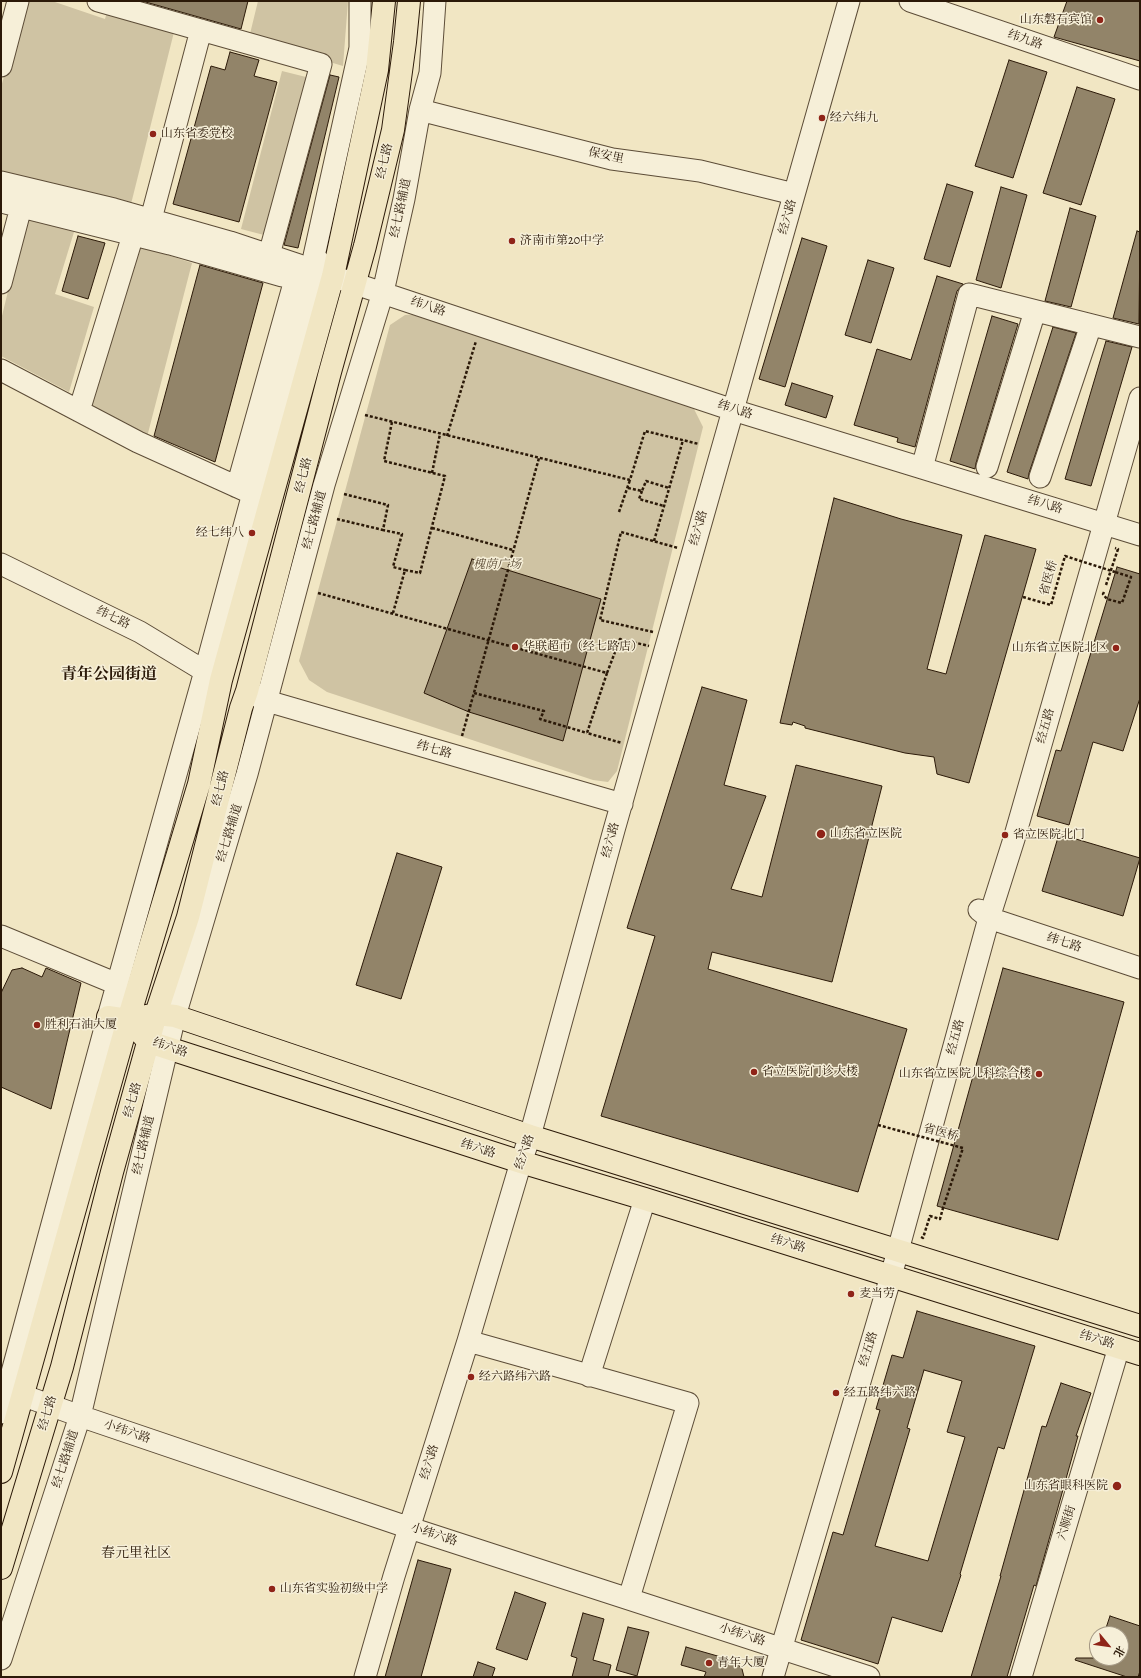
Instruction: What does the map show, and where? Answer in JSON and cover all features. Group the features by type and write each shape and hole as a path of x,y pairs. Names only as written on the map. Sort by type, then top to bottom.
{"main road":[{"name":"经七路","path":"1,1472 11,1391 118,1019 199,784 213,676 333,276 377,70 384,1"},
{"name":"经七路","path":"1,1568 51,1406 112,1172 158,1045 166,1015 188,917 241,708 247,691 365,246 393,130 409,1"},
{"path":"118,1019 166,1015 530,1136 1140,1326"},
{"name":"纬六路","path":"118,1019 158,1045 521,1162 645,1199 1140,1354"}],"street":[{"path":"1,66 18,1"},
{"path":"98,1 321,64 269,255"},
{"path":"333,276 314,256 360,48 360,1"},
{"name":"经七路辅道","path":"166,1015 247,774 324,485 383,292 404,199 420,110 430,73 434,1"},
{"name":"经六路","path":"365,1677 394,1576 468,1341 530,1136 692,552 849,1"},
{"name":"纬九路","path":"910,1 1140,79"},
{"path":"151,219 201,30"},
{"name":"保安里","path":"420,110 612,159 700,171 794,194"},
{"name":"纬八路","path":"1,182 151,219 269,255 732,410 1140,535"},
{"path":"1,202 133,235 282,276 333,276"},
{"path":"1,283 21,207"},
{"path":"79,411 133,235"},
{"path":"118,1019 117,984 213,676 245,490 296,276"},
{"path":"245,490 310,282 333,276"},
{"path":"922,468 969,294 1140,337"},
{"path":"987,467 1035,311"},
{"path":"1040,477 1091,325"},
{"path":"1,370 138,442 245,490"},
{"name":"经五路","path":"773,1677 898,1251 984,914 1014,839 1140,398"},
{"name":"纬七路","path":"1,564 140,632 213,676"},
{"name":"纬七路","path":"247,691 267,701 622,804"},
{"name":"纬七路","path":"984,914 1140,968"},
{"path":"1,936 117,984"},
{"name":"经七路辅道","path":"1,1659 80,1416 158,1045"},
{"path":"589,1376 645,1199"},
{"path":"468,1341 688,1403 629,1598"},
{"name":"六顺街","path":"1021,1677 1119,1347"},
{"path":"1,1413 11,1391"},
{"name":"小纬六路","path":"11,1391 80,1416 410,1528 869,1677"}],"path":[{"path":"447,436 481,325"},
{"path":"365,415 630,480"},
{"path":"337,519 402,534 393,567 420,573 445,476 384,461 392,422"},
{"path":"620,512 645,431 699,444"},
{"path":"432,473 440,434"},
{"path":"654,541 683,440"},
{"path":"462,736 539,458"},
{"path":"664,506 639,499 646,481 669,488"},
{"path":"628,488 642,491"},
{"path":"344,494 388,505 383,530"},
{"path":"432,528 513,550"},
{"path":"667,643 600,620 621,532 692,552"},
{"name":"省医桥","path":"1022,597 1051,605 1065,556 1131,577 1122,603 1108,599"},
{"path":"393,613 405,570"},
{"path":"318,592 607,673"},
{"path":"587,733 620,639 667,643"},
{"path":"474,693 544,711 540,719 638,747"},
{"name":"省医桥","path":"878,1125 963,1148 940,1219 930,1216"}],"green space":[{"path":"26,1 52,1 105,19 110,1 175,28 127,220 1,188 1,87"},
{"path":"258,1 348,1 343,66 249,38"},
{"path":"282,71 306,77 264,235 241,229"},
{"path":"26,217 74,232 55,294 94,307 69,392 1,356 1,320"},
{"path":"137,245 192,263 147,437 88,409"},
{"name":"槐荫广场","path":"419,314 693,407 703,427 617,771 608,782 593,780 327,692 309,680 299,661 390,325 405,315"}],"building":[{"path":"142,1 248,1 241,29"},
{"name":"山东磐石宾馆","path":"1067,1 1140,1 1140,61 1054,37"},
{"path":"230,52 259,60 254,76 277,82 239,222 173,204 211,66 225,70"},
{"path":"1009,60 1047,72 1013,178 975,166"},
{"path":"330,75 339,77 298,248 284,245"},
{"path":"1077,87 1115,99 1081,205 1043,193"},
{"path":"947,184 973,192 950,267 924,259"},
{"path":"1001,187 1027,195 1001,288 976,280"},
{"path":"1070,208 1096,216 1071,307 1045,301"},
{"path":"1137,231 1140,232 1139,324 1113,318"},
{"path":"78,236 105,243 88,299 62,291"},
{"path":"802,238 827,246 785,387 759,379"},
{"path":"868,260 894,268 871,343 845,335"},
{"path":"200,265 263,283 215,462 154,436"},
{"path":"937,276 963,284 957,291 915,447 897,442 898,438 854,425 877,349 911,360"},
{"path":"992,316 1018,324 975,469 950,461"},
{"path":"1053,327 1076,333 1028,479 1007,472"},
{"path":"1106,341 1132,347 1091,486 1065,479"},
{"path":"792,383 833,396 826,418 785,405"},
{"path":"834,498 901,519 962,535 927,669 946,674 985,535 1036,549 969,783 937,774 934,757 905,753 805,728 805,726 793,722 792,725 780,723"},
{"name":"华联超市（经七路店）","path":"472,559 601,599 563,741 469,712 424,693"},
{"name":"山东省立医院北区","path":"1117,567 1140,574 1140,698 1123,751 1093,742 1069,825 1037,816 1056,750 1061,751"},
{"path":"702,687 747,700 724,785 766,796 731,889 762,897 796,765 882,786 832,982 712,952 708,969 907,1029 858,1192 601,1116 655,936 627,928"},
{"path":"1059,834 1140,858 1123,916 1042,891"},
{"path":"397,853 442,867 401,999 356,985"},
{"path":"22,968 42,977 46,968 81,983 51,1109 1,1087 1,993 12,970"},
{"name":"山东省立医院儿科综合楼","path":"1003,968 1124,1002 1058,1240 937,1206"},
{"path":"917,1311 1035,1346 1004,1449 998,1447 960,1574 961,1575 942,1632 892,1617 878,1664 801,1640 833,1532 843,1535 880,1410 876,1409 892,1355 903,1358","holes":["924,1370 962,1381 947,1432 965,1437 928,1561 875,1546 910,1429 907,1428"]},
{"path":"1061,1383 1091,1393 1076,1436 1078,1436 1036,1586 1034,1585 1007,1677 971,1677 1001,1576 1042,1426 1046,1427"},
{"path":"418,1560 451,1569 421,1677 385,1677"},
{"path":"515,1592 546,1603 527,1660 496,1649"},
{"path":"583,1613 604,1619 593,1660 611,1665 608,1677 572,1677 577,1658 571,1656"},
{"path":"1110,1616 1140,1626 1140,1671 1138,1677 1127,1677 1093,1666 1129,1666 1129,1626 1107,1626"},
{"path":"628,1627 649,1632 637,1676 616,1670"},
{"name":"青年大厦","path":"686,1647 735,1661 742,1669 744,1677 704,1677 706,1672 681,1665"},
{"path":"1076,1658 1089,1658 1089,1665 1075,1660"},
{"path":"478,1662 495,1668 492,1677 473,1677"}],"place":[{"name":"山东磐石宾馆","path":"1100,20"},
{"name":"经六纬九","path":"822,118"},
{"name":"山东省委党校","path":"153,134"},
{"name":"济南市第20中学","path":"512,241"},
{"name":"经七纬八","path":"252,533"},
{"name":"华联超市（经七路店）","path":"515,647"},
{"name":"山东省立医院北区","path":"1116,648"},
{"name":"山东省立医院","path":"821,834"},
{"name":"省立医院北门","path":"1005,835"},
{"name":"胜利石油大厦","path":"37,1025"},
{"name":"省立医院门诊大楼","path":"754,1072"},
{"name":"山东省立医院儿科综合楼","path":"1039,1074"},
{"name":"麦当劳","path":"851,1294"},
{"name":"经六路纬六路","path":"471,1377"},
{"name":"经五路纬六路","path":"836,1393"},
{"name":"山东省眼科医院","path":"1117,1486"},
{"name":"山东省实验初级中学","path":"272,1589"},
{"name":"青年大厦","path":"709,1663"}],"district":[{"name":"青年公园街道","path":"109,675"},
{"name":"春元里社区","path":"136,1554"}]}
